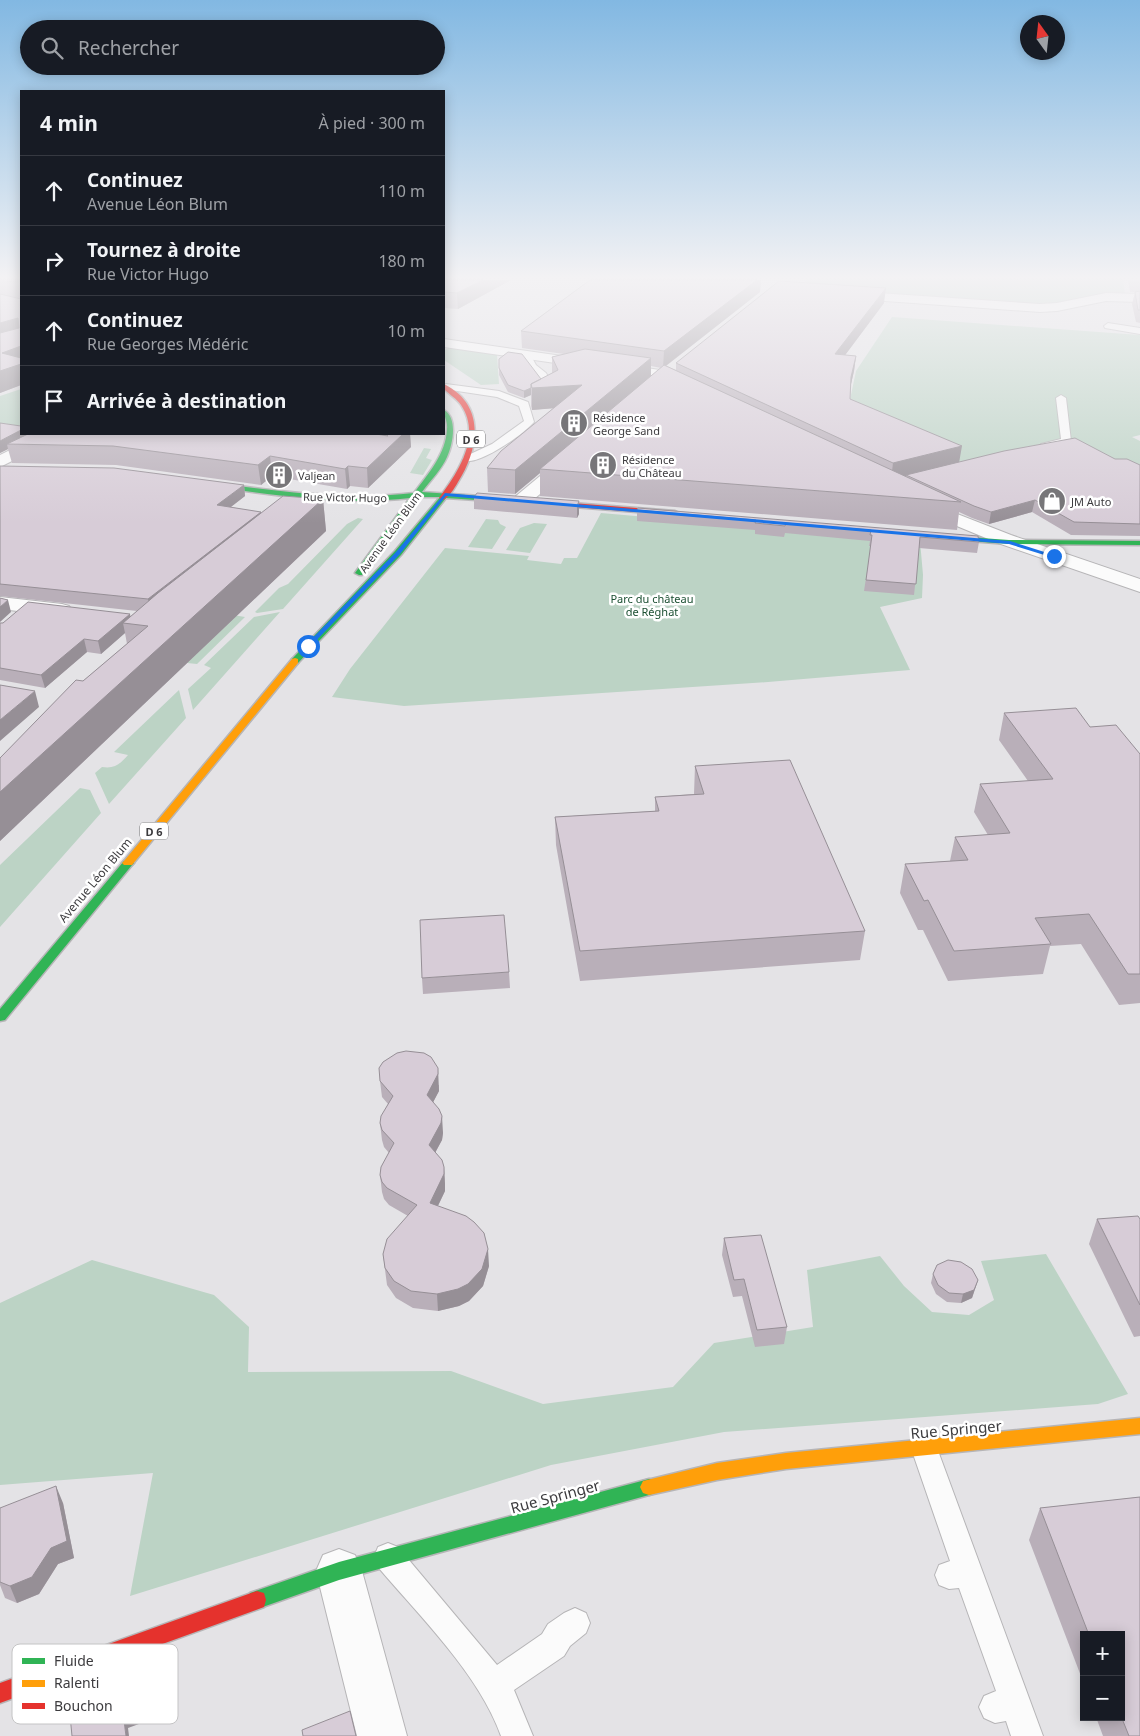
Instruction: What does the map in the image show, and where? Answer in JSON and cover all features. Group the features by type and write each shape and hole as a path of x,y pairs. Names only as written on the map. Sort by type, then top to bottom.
{"main road":[{"name":"Avenue Léon Blum","path":"0,1016 308,646 398,553 445,495 468,459 473,424 464,405 445,387"},
{"name":"Avenue Léon Blum","path":"308,646 404,510 444,457 451,427 445,414"},
{"path":"0,470 7,466"},
{"name":"Rue Victor Hugo","path":"199,483 309,498 385,499 418,493 689,515"},
{"path":"926,536 1010,542 1140,543"},
{"name":"Rue Springer","path":"136,1644 339,1571 388,1556 692,1475 854,1453 924,1448 1140,1426"},
{"name":"Rue Springer","path":"0,1693 12,1689"}],"street":[{"path":"558,360 588,364 661,381 678,389"},
{"path":"661,381 679,366"},
{"path":"7,466 53,435"},
{"path":"522,500 578,453"},
{"path":"288,514 309,498"},
{"path":"910,500 1010,542 1140,586"},
{"path":"0,603 24,612 78,612"},
{"path":"339,1571 382,1736"}],"lane":[{"path":"445,387 499,394 531,401 551,391 547,374 532,367 529,360"},
{"path":"567,370 588,364"},
{"path":"1061,398 1066,441"},
{"path":"468,459 496,446 529,422 531,401"},
{"path":"1038,448 1066,441 1079,445"},
{"path":"924,1448 959,1574 1005,1706 1027,1736"},
{"path":"388,1556 468,1651 505,1704 517,1736"},
{"path":"493,1686 553,1645 559,1635 575,1623"}],"green space":[{"path":"445,360 497,360 499,384 481,385"},
{"path":"863,360 1140,360 1140,435 1132,437 1140,441 1140,480 960,464 847,414 856,371"},
{"path":"20,389 20,435 36,438 0,433 0,396"},
{"path":"424,448 431,449 426,458 432,460 423,475 410,473"},
{"name":"Parc du château de Réghat","path":"601,513 920,541 923,575 922,598 880,607 910,670 768,682 404,706 332,697 350,669 445,548 529,556 527,560 561,564 564,558 577,558"},
{"path":"358,518 363,519 283,609 255,612 279,588 288,584 347,524"},
{"path":"486,519 498,520 500,524 506,527 492,549 468,547"},
{"path":"534,523 547,524 530,553 506,550 520,528"},
{"path":"191,608 245,617 197,664 187,663"},
{"path":"280,612 193,710 188,689 211,668 204,665 254,617"},
{"path":"179,690 186,718 109,804 95,773 102,767 114,766 122,761 128,755 114,752"},
{"path":"80,788 90,790 101,813 0,927 0,865"},
{"path":"1046,1254 1128,1394 1098,1404 724,1432 551,1465 130,1596 153,1473 0,1485 0,1303 92,1260 214,1295 249,1327 248,1372 451,1371 543,1404 673,1387 714,1343 813,1327 807,1270 880,1256 904,1286 932,1312 969,1315 994,1300 981,1261"}],"building":[{"path":"0,360 20,360 20,364 0,371"},
{"path":"499,360 527,360 541,379 531,384 531,388 524,391 508,385 499,368"},
{"path":"553,360 649,360 515,470 487,468 501,451 582,385 532,388 531,384 558,370"},
{"path":"680,360 855,360 851,377 850,399 962,446 893,463 676,363"},
{"path":"664,365 961,502 540,469"},
{"path":"0,423 20,426 20,431 0,441"},
{"path":"26,435 402,435 367,468 348,466 345,469 270,456 258,465 113,446 7,444"},
{"path":"1075,438 1115,459 1127,459 1140,465 1140,524 1074,522 1035,500 991,512 906,475 1004,451"},
{"path":"0,466 114,468 244,485 217,505 261,512 148,599 0,584"},
{"path":"477,493 579,501 577,506 474,497"},
{"path":"283,496 323,499 0,792 0,758 76,680 83,681 148,626 123,623 158,593"},
{"path":"638,508 978,536 979,542 920,537 916,584 866,580 871,530 786,523 785,526 755,523 756,520 637,510"},
{"path":"0,598 8,600 0,607"},
{"path":"28,602 130,614 98,641 84,639 41,675 0,668 0,623 3,623"},
{"path":"0,685 35,691 0,720"},
{"path":"1076,708 1090,727 1116,725 1140,754 1140,974 1128,974 1089,914 1035,918 1051,944 954,951 928,900 924,901 905,864 968,860 955,837 1010,833 980,784 1053,779 1004,713"},
{"path":"790,760 865,931 580,951 555,817 659,811 655,797 704,794 695,766"},
{"path":"504,915 509,972 422,978 420,920"},
{"path":"406,1051 424,1053 431,1057 438,1068 438,1074 427,1095 439,1109 442,1116 441,1123 429,1145 442,1160 444,1174 430,1203 466,1216 474,1222 484,1233 488,1249 482,1269 468,1284 458,1289 437,1294 411,1291 394,1281 385,1268 383,1254 387,1239 417,1205 387,1188 382,1182 380,1175 381,1167 394,1143 382,1130 380,1123 381,1116 393,1096 380,1081 379,1068 383,1062 397,1053"},
{"path":"1138,1216 1140,1219 1140,1305 1097,1219"},
{"path":"761,1235 787,1327 757,1330 744,1279 734,1280 724,1238"},
{"path":"948,1260 961,1262 972,1269 978,1280 974,1290 963,1294 949,1293 938,1285 933,1274 937,1265"},
{"path":"56,1486 67,1541 51,1548 32,1577 10,1586 0,1582 0,1508"},
{"path":"1140,1497 1140,1736 1129,1736 1123,1721 1125,1721 1125,1631 1087,1631 1040,1508"},
{"path":"350,1711 356,1736 303,1736 302,1730"},
{"path":"71,1724 124,1724 126,1736 72,1736"}],"traffic: fast":[{"path":"359,573 444,457 451,427 445,414"},
{"path":"208,484 295,496 340,499 384,499 427,494 523,501"},
{"path":"295,661 398,553 443,498"},
{"path":"942,537 1009,542 1140,543"},
{"path":"0,1017 128,863"},
{"path":"257,1600 339,1571 649,1487"}],"traffic: slow":[{"path":"128,863 295,661"},
{"path":"649,1487 717,1471 786,1461 1140,1426"}],"traffic: jam":[{"path":"443,498 464,466 472,441 470,417 464,405 445,387"},
{"path":"523,501 675,513"},
{"path":"135,1644 257,1600"},
{"path":"0,1693 12,1689"}],"place":[{"name":"Résidence George Sand","path":"574,423"},
{"name":"Résidence du Château","path":"603,465"},
{"name":"Valjean","path":"279,475"},
{"name":"JM Auto","path":"1052,501"}],"route":[{"path":"308,646 398,553 445,495 503,498 1010,542 1054,556"}]}
